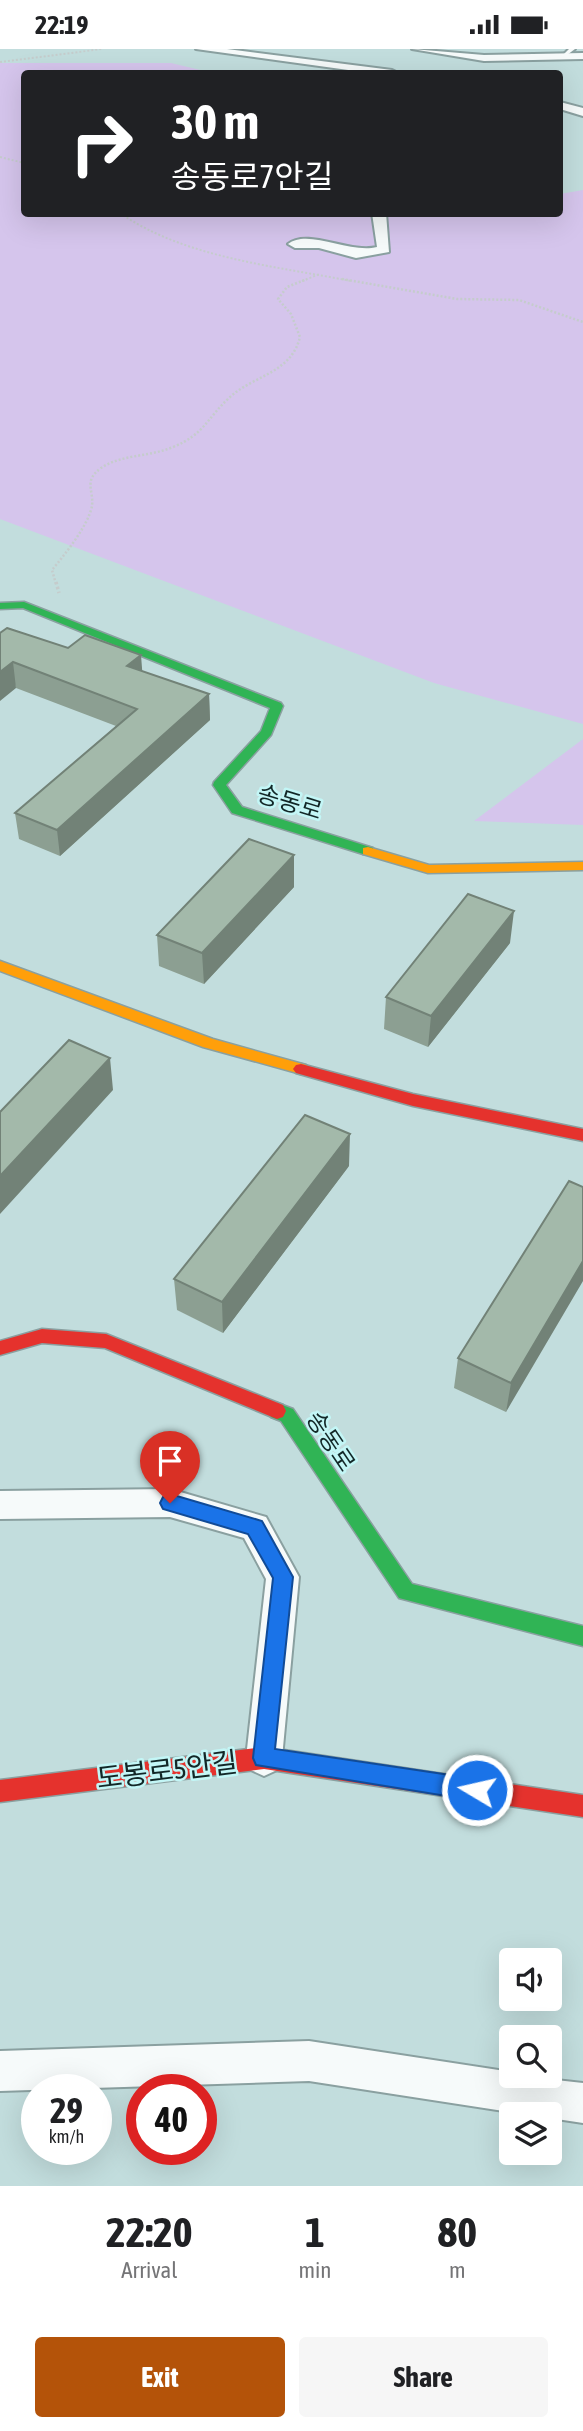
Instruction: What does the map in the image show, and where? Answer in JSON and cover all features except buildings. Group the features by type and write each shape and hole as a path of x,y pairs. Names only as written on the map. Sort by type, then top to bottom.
{"street":[{"path":"201,49 361,70"},
{"path":"417,49 484,58 551,59 583,56"},
{"path":"320,66 336,55"},
{"path":"474,66 484,58"},
{"path":"563,106 583,113"},
{"path":"563,118 583,113"},
{"path":"295,244 311,241 326,243 359,255 384,249 380,217"},
{"name":"송동로","path":"0,606 24,605 277,706 267,732 219,785 237,810 428,869 583,866"},
{"path":"0,966 208,1043 306,1072 413,1100 583,1135"},
{"name":"송동로","path":"0,1348 42,1336 106,1341 287,1415 407,1592 583,1636"},
{"path":"0,1505 170,1503 255,1527 283,1577 264,1758"},
{"name":"도봉로5안길","path":"0,1791 264,1758 583,1806"},
{"path":"0,2071 309,2061 583,2103"}],"lane":[{"path":"565,54 572,49"}],"path":[{"path":"0,62 102,49"},
{"path":"0,157 21,162"},
{"path":"126,217 139,226 218,254 415,294 457,299 519,300 583,322"},
{"path":"58,619 61,609 52,570 72,545 92,505 88,491 92,476 107,464 160,452 180,444 206,426 230,396 266,377 290,360 301,337 288,306 278,299 287,287 320,274"}],"shaded area":[{"path":"0,63 171,63 200,70 21,70 21,217 563,217 563,193 583,190 583,724 434,683 0,519"},
{"path":"583,739 583,825 474,821"}],"traffic: fast":[{"path":"0,606 24,605 277,706 267,732 219,785 237,810 368,851"},
{"path":"277,1411 287,1415 406,1592 583,1636"}],"traffic: slow":[{"path":"368,851 428,869 583,866"},
{"path":"0,966 208,1043 301,1069"}],"traffic: jam":[{"path":"301,1069 413,1100 583,1135"},
{"path":"0,1348 42,1336 106,1341 277,1411"},
{"path":"0,1791 264,1758 583,1806"}],"route":[{"path":"170,1503 255,1527 283,1577 264,1758 477,1790"}]}
